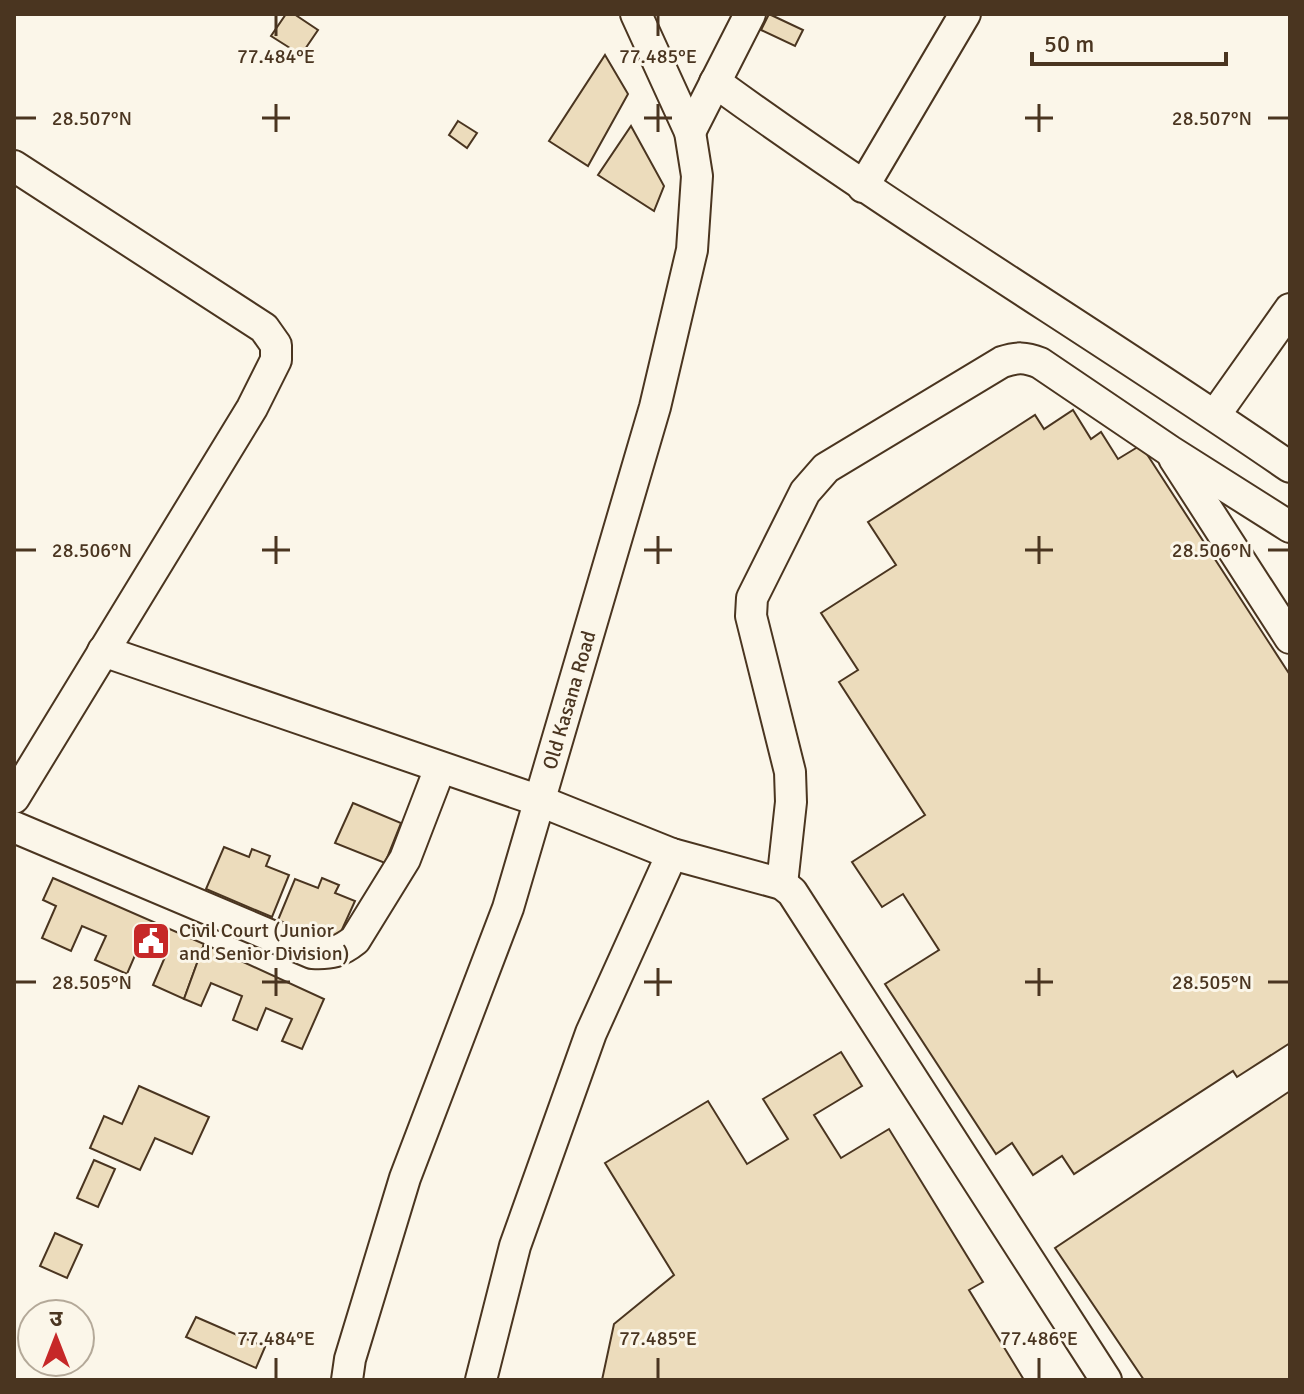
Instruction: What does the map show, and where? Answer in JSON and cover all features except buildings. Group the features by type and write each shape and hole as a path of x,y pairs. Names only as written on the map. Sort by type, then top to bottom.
{"street":[{"name":"Old Kasana Road","path":"347,1380 350,1359 405,1178 508,908 655,407 692,250 697,176 690,132 636,14"},
{"path":"690,132 750,14"},
{"path":"863,187 965,14"},
{"path":"715,82 863,187 1290,467"},
{"path":"14,166 264,328 276,345 276,360 252,408 14,798"},
{"path":"1215,415 1290,309"},
{"path":"782,884 792,787 751,616 752,598 814,479 826,468 975,378 1014,358 1027,358 1040,363 1290,527"},
{"path":"1170,451 1290,638"},
{"path":"103,651 540,801 672,854 782,884 792,892 1106,1380"},
{"path":"14,827 312,953 331,954 355,940 405,859 440,768"},
{"path":"481,1380 515,1246 591,1033 672,854"}],"place":[{"name":"Civil Court (Junior and Senior Division)","path":"151,941"}]}
